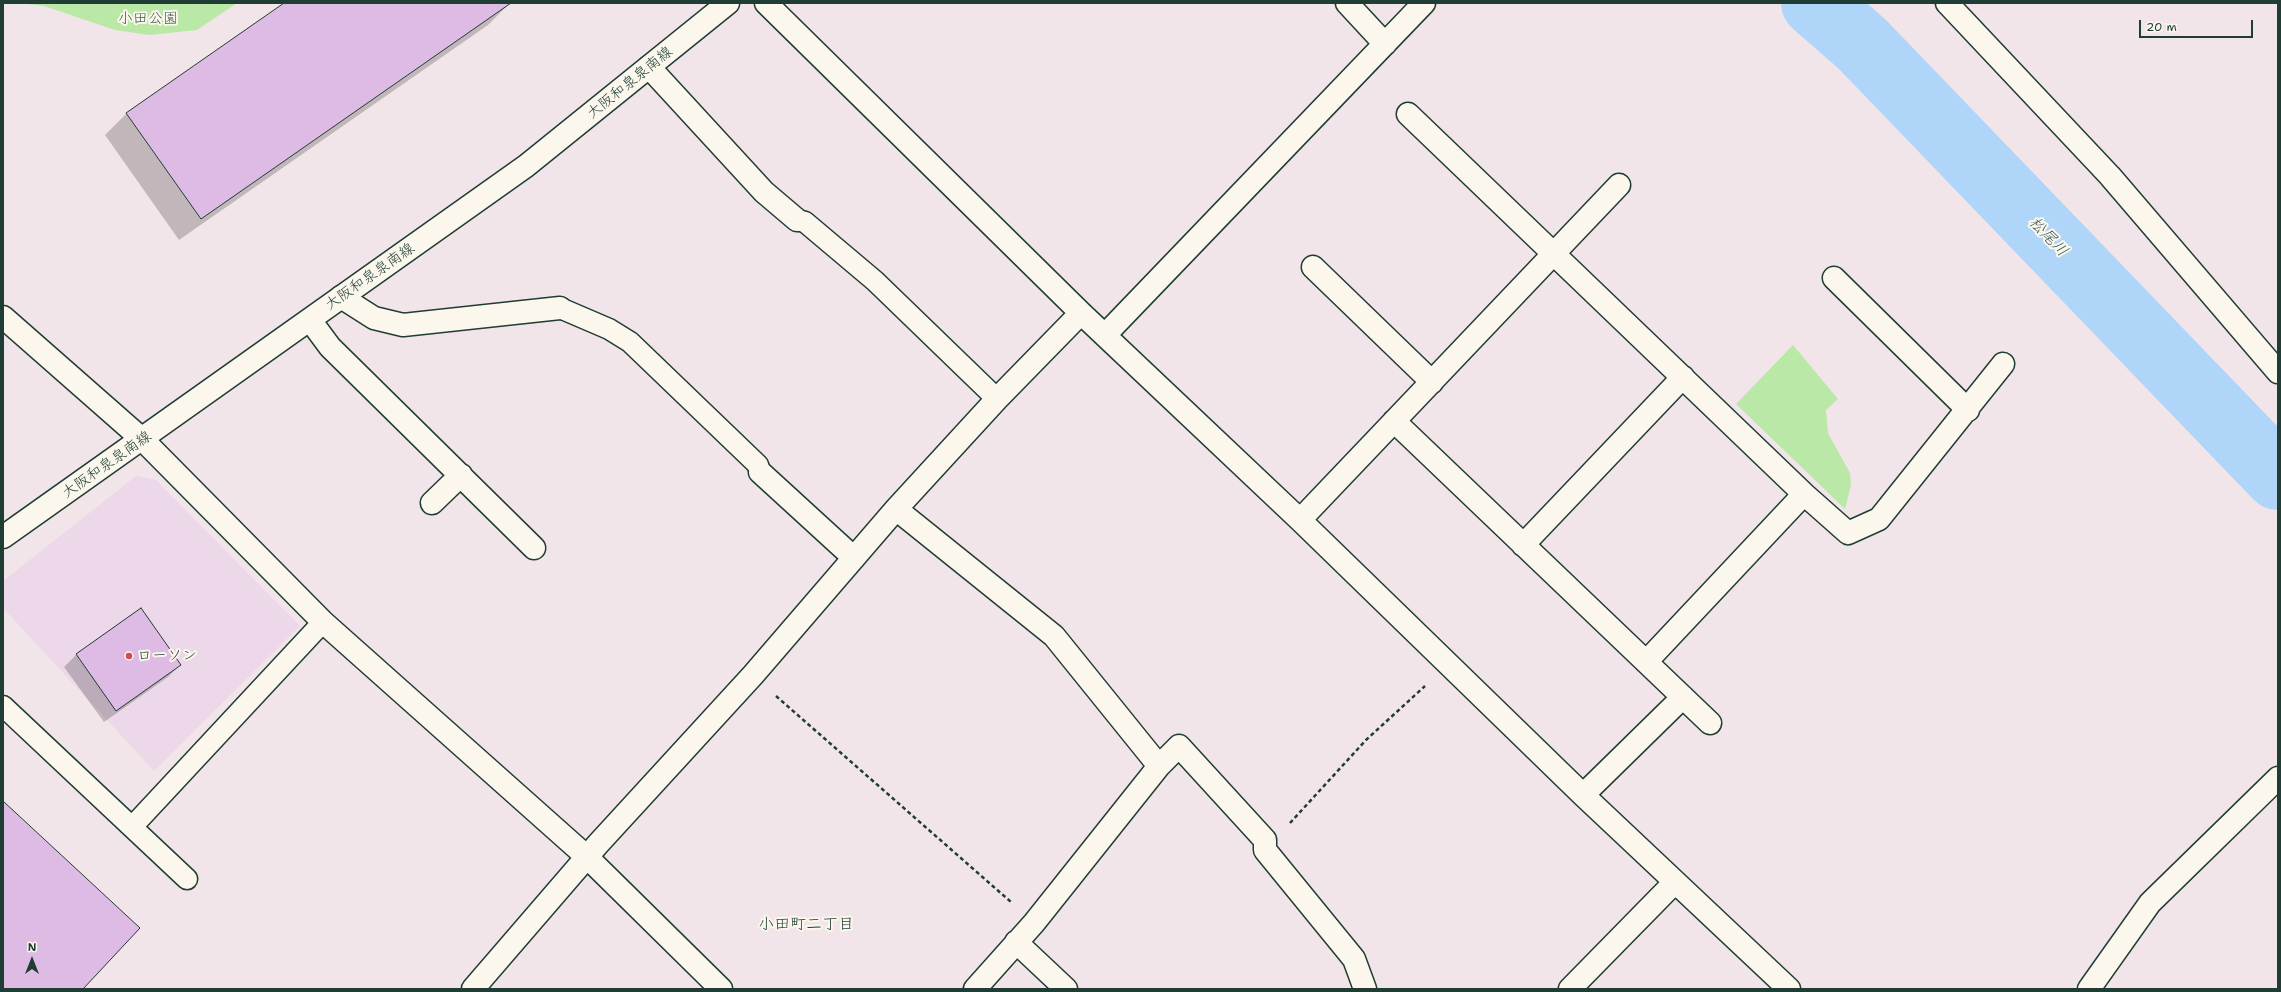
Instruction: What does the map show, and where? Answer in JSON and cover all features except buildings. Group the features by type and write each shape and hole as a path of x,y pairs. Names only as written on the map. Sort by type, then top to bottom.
{"street":[{"name":"大阪和泉泉南線","path":"3,537 143,440 526,166 728,3"},
{"path":"766,3 1081,313 1300,520 1583,795 1789,989"},
{"path":"1347,3 1385,44"},
{"path":"1105,335 1424,3"},
{"path":"1947,3 2110,176 2278,372"},
{"path":"649,67 764,192 797,220"},
{"path":"1408,114 1804,494 1848,533 1879,519 1968,410 2003,364"},
{"path":"1300,520 1619,185"},
{"path":"1313,267 1432,382"},
{"path":"1834,278 1968,410"},
{"path":"342,297 374,318 403,325 560,308"},
{"path":"472,989 587,857 753,675 896,509 997,399 1081,313"},
{"path":"3,317 143,440 323,622 587,857 721,989"},
{"path":"310,320 330,347 534,548"},
{"path":"1523,545 1683,377"},
{"path":"1394,421 1710,723"},
{"path":"760,472 854,558"},
{"path":"432,503 461,475"},
{"path":"1646,662 1804,494"},
{"path":"896,509 1054,636 1159,766"},
{"path":"1583,795 1683,698"},
{"path":"975,989 1034,923 1159,766 1180,746 1265,840 1265,850 1354,959 1365,989"},
{"path":"2089,989 2150,903 2278,778"},
{"path":"1570,989 1675,882"},
{"path":"1016,942 1066,989"}],"lane":[{"path":"797,220 805,222 875,281 997,399"},
{"path":"560,308 609,329 630,342 758,465 760,472"},
{"path":"132,827 323,622"},
{"path":"3,706 187,879"}],"path":[{"path":"1265,850 1366,740 1448,664"},
{"path":"753,675 1034,923"}],"shaded area":[{"path":"136,476 156,480 300,626 154,771 3,608 3,581"}],"green space":[{"name":"小田公園","path":"17,3 237,3 197,30 149,35 115,30 44,6"},
{"path":"1793,345 1838,399 1826,410 1828,433 1850,473 1851,485 1845,509 1736,404"}],"waterway":[{"name":"松尾川","path":"1815,3 1862,44 2278,476"}],"place":[{"name":"ローソン","path":"129,656"}],"district":[{"name":"小田町二丁目","path":"806,925"}]}
